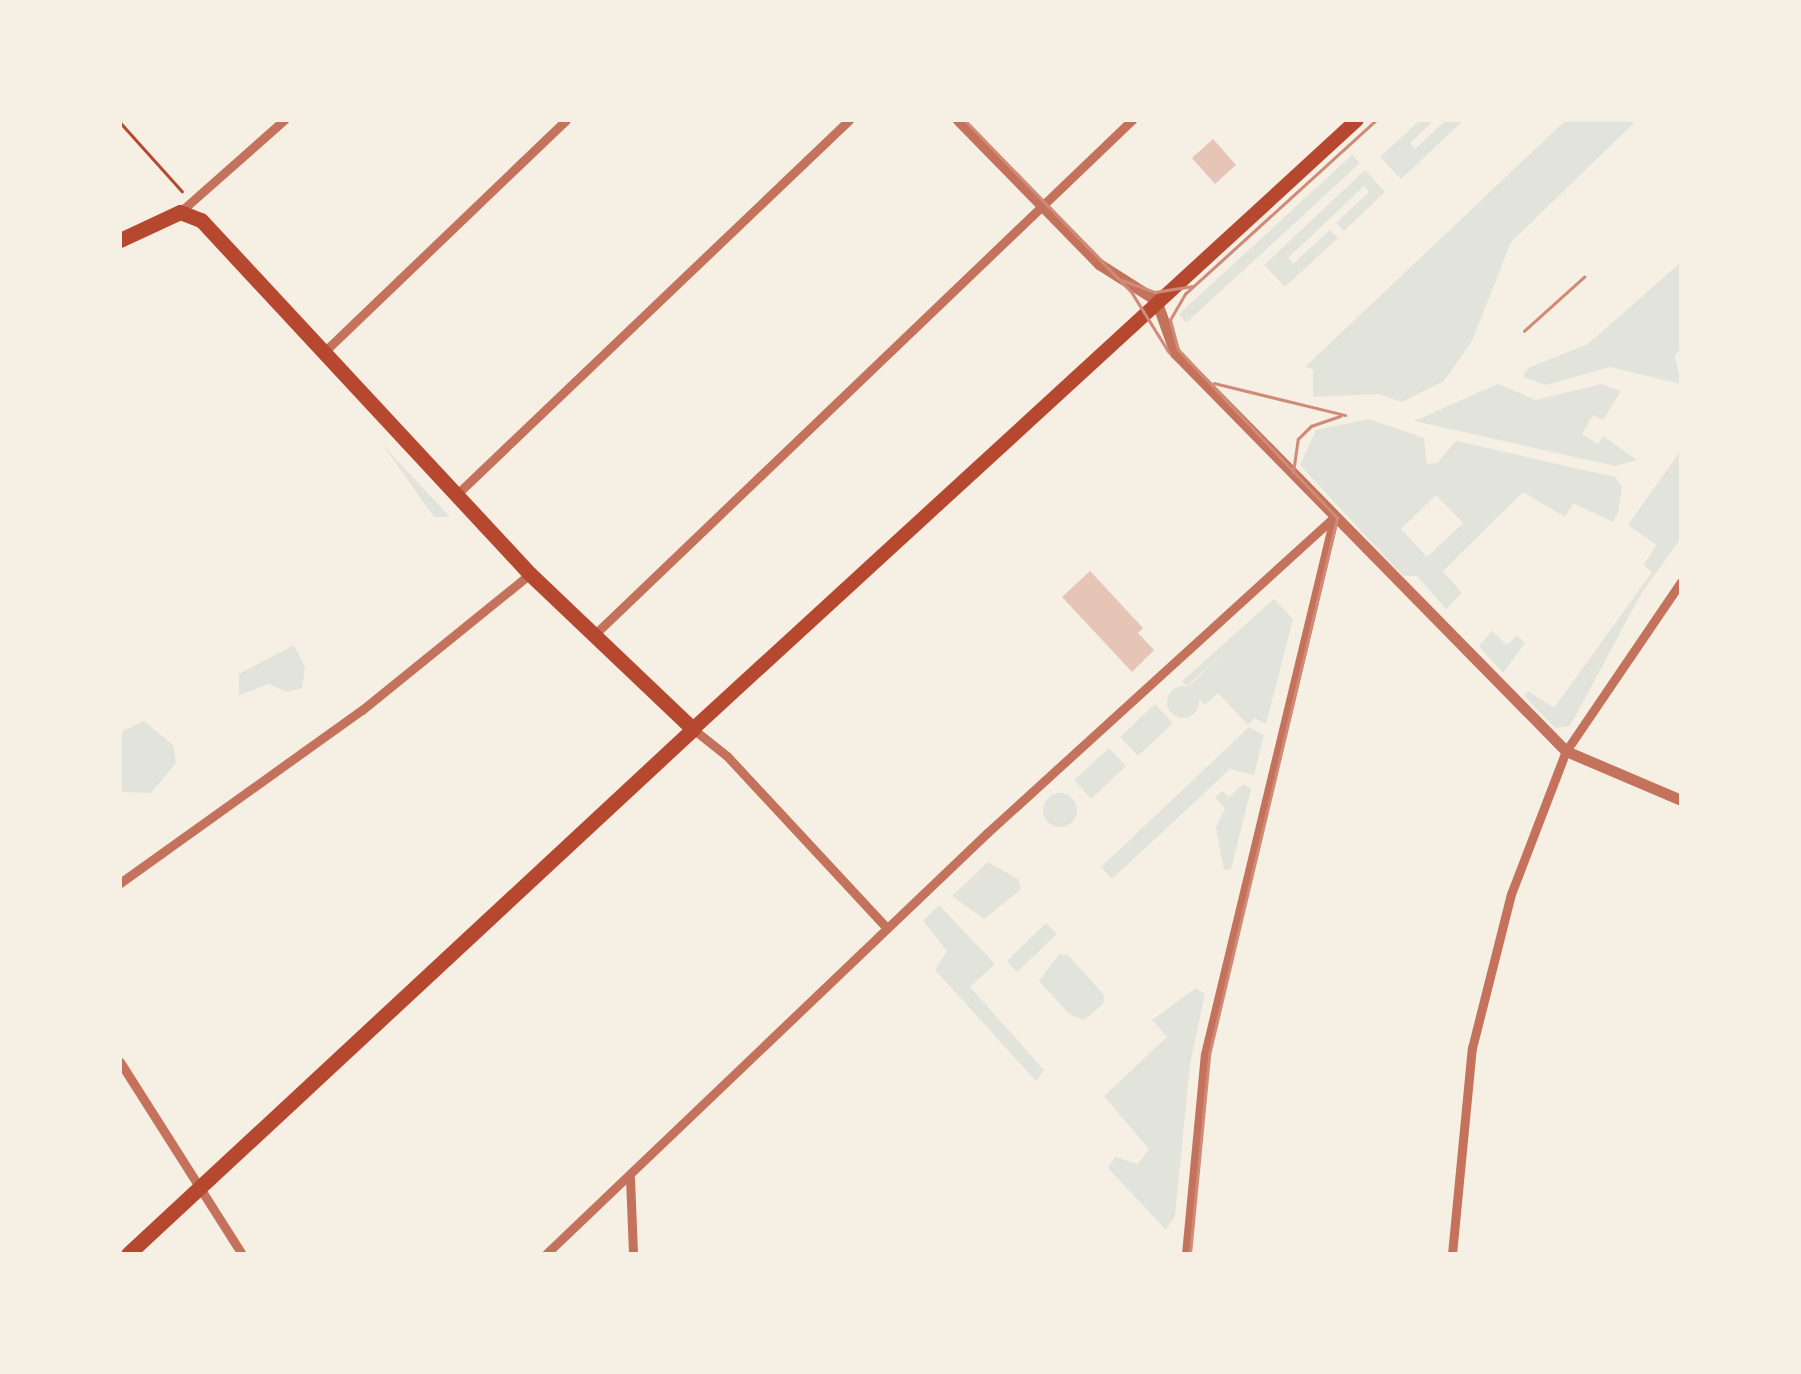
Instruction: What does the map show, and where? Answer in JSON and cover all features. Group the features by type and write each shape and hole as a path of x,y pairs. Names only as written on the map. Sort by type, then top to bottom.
{"main road":[{"path":"128,1254 1156,300 1356,120"},
{"path":"120,240 180,212 200,220 530,574 693,729"}],"street":[{"path":"180,212 284,120"},
{"path":"322,354 566,120"},
{"path":"455,496 849,120"},
{"path":"958,120 1100,264 1156,300 1175,353 1566,750 1681,800"},
{"path":"594,635 1132,120"},
{"path":"546,1254 630,1178 886,928 1335,516"},
{"path":"1186,1254 1205,1054 1335,516"},
{"path":"120,883 362,710 530,574"},
{"path":"1452,1254 1462,1121 1488,974 1566,750 1681,582"},
{"path":"693,729 727,756 886,928"},
{"path":"120,1062 196,1189 242,1254"},
{"path":"630,1178 633,1254"}],"path":[{"path":"120,122 181,187 180,212"}],"shaded area":[{"path":"1420,120 1434,120 1410,143 1415,149 1446,120 1464,120 1401,179 1380,157"},
{"path":"1566,120 1637,120 1511,242 1472,341 1444,381 1402,402 1378,394 1313,397 1313,369 1305,367"},
{"path":"1352,155 1360,163 1186,323 1179,314"},
{"path":"1365,170 1385,192 1344,231 1336,223 1369,192 1364,186 1288,258 1293,264 1330,230 1338,238 1285,287 1264,265"},
{"path":"1681,262 1681,348 1675,356 1681,384 1610,367 1546,385 1523,377 1528,368 1588,344"},
{"path":"1498,384 1536,400 1601,384 1621,391 1603,420 1593,415 1582,434 1598,444 1603,436 1637,460 1615,466 1414,421"},
{"path":"1369,419 1424,438 1427,464 1437,463 1456,441 1615,477 1622,487 1618,512 1613,522 1573,503 1565,517 1523,492 1443,571 1462,593 1446,609 1417,576 1403,576 1300,465 1316,430","holes":["1436,495 1463,523 1427,557 1401,529"]},
{"path":"382,444 450,517 434,517"},
{"path":"1681,450 1681,538 1641,594 1570,726 1555,728 1524,696 1528,691 1554,708 1652,572 1643,565 1657,545 1628,525"},
{"path":"1274,599 1293,619 1266,724 1254,718 1248,725 1218,693 1205,705 1188,687 1222,654 1187,686 1182,681"},
{"path":"1492,631 1507,645 1517,635 1525,643 1503,673 1479,646"},
{"path":"294,645 305,668 302,688 287,692 269,684 239,695 239,674"},
{"path":"1183,686 1194,691 1199,702 1194,713 1183,718 1172,713 1167,702 1172,691"},
{"path":"1155,704 1173,723 1138,756 1120,737"},
{"path":"144,721 173,745 176,763 151,793 120,792 120,732"},
{"path":"1249,727 1264,735 1254,775 1230,769 1112,879 1101,867"},
{"path":"1109,748 1126,766 1091,799 1074,780"},
{"path":"1243,784 1251,789 1231,869 1224,870 1216,828 1225,808 1215,798 1222,791 1229,797"},
{"path":"1060,793 1072,798 1077,810 1072,822 1060,827 1048,822 1043,810 1048,798"},
{"path":"988,862 1018,879 1021,889 984,919 952,896"},
{"path":"939,905 995,964 970,987 1044,1070 1036,1081 935,970 947,951 923,921"},
{"path":"1046,923 1057,934 1017,972 1007,961"},
{"path":"1059,954 1069,956 1104,995 1103,1004 1084,1020 1069,1014 1039,981"},
{"path":"1196,988 1205,994 1190,1064 1175,1216 1166,1230 1108,1168 1115,1157 1138,1164 1149,1149 1104,1096 1167,1037 1152,1020"}],"building":[{"path":"1213,139 1236,165 1215,184 1192,158"},
{"path":"1090,571 1143,628 1138,633 1154,650 1132,672 1062,597"}],"tram line":[{"path":"965,120 1131,291 1169,352"},
{"path":"1190,1254 1209,1055 1337,518 1178,350 1170,320 1185,294 1376,120"},
{"path":"1524,331 1584,277"},
{"path":"1122,280 1155,292 1193,286"},
{"path":"1214,383 1345,415"},
{"path":"1293,473 1298,439 1311,426 1340,416"}]}
